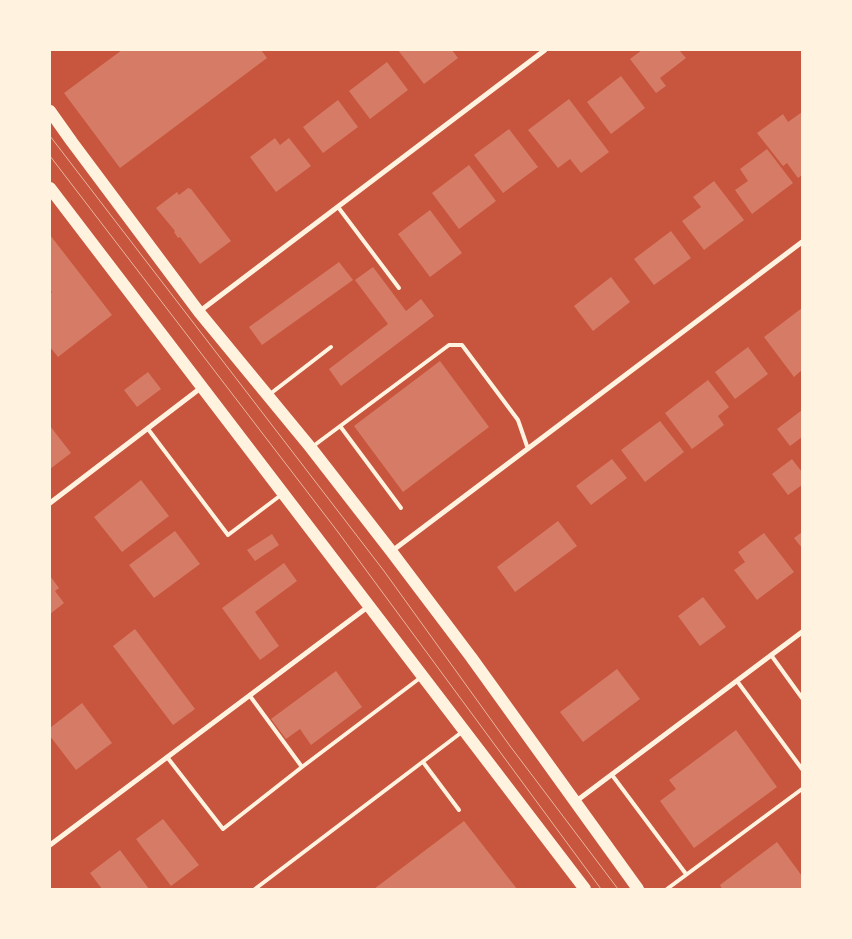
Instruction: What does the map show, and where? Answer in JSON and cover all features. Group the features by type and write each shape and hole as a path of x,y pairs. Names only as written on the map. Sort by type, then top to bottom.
{"main road":[{"path":"50,111 199,312 311,448 391,551 471,657 638,889"},
{"path":"50,188 586,889"}],"street":[{"path":"199,312 545,50"},
{"path":"391,551 802,242"},
{"path":"50,503 202,387"},
{"path":"50,845 369,606"},
{"path":"575,802 802,632"}],"lane":[{"path":"338,207 399,288"},
{"path":"311,448 449,345 462,345 518,420 528,449"},
{"path":"268,396 331,346"},
{"path":"340,426 402,508"},
{"path":"148,429 228,535 284,493"},
{"path":"771,655 802,698"},
{"path":"167,757 223,829 423,676"},
{"path":"737,681 802,769"},
{"path":"250,696 302,767"},
{"path":"255,889 464,731"},
{"path":"423,762 460,810"},
{"path":"612,775 686,874"},
{"path":"667,889 802,789"}],"building":[{"path":"122,50 261,50 267,58 120,168 64,93"},
{"path":"398,50 452,50 458,58 424,84"},
{"path":"642,50 679,50 686,58 660,78 666,86 656,93 630,59"},
{"path":"387,62 408,90 370,119 349,91"},
{"path":"621,76 645,108 611,134 587,102"},
{"path":"569,99 609,152 581,173 570,159 558,168 528,130"},
{"path":"338,100 358,127 323,153 303,127"},
{"path":"802,112 802,175 798,178 787,163 783,166 757,133 783,114 788,122"},
{"path":"509,129 538,167 503,193 474,155"},
{"path":"275,138 280,145 289,138 311,166 276,192 250,157"},
{"path":"767,149 793,183 752,214 735,190 748,181 740,169"},
{"path":"469,165 496,201 459,229 432,193"},
{"path":"714,181 744,220 704,250 682,221 701,207 693,197"},
{"path":"188,188 191,189 231,241 200,264 156,208 177,192 179,195"},
{"path":"430,210 462,253 430,277 398,234"},
{"path":"671,231 691,258 654,285 634,259"},
{"path":"50,235 112,315 58,357 50,347 50,294 52,292 50,290"},
{"path":"339,262 353,280 262,345 249,327"},
{"path":"373,267 406,311 421,299 434,316 341,386 329,369 388,324 355,280"},
{"path":"611,277 630,302 593,331 574,306"},
{"path":"802,308 802,370 794,377 764,337"},
{"path":"748,347 768,374 735,399 715,372"},
{"path":"440,361 489,427 403,492 354,426"},
{"path":"148,372 161,389 137,407 124,390"},
{"path":"708,380 729,407 718,416 724,425 692,449 665,413"},
{"path":"802,410 802,437 790,446 777,429"},
{"path":"660,421 684,452 645,482 621,450"},
{"path":"50,426 71,453 50,469"},
{"path":"612,459 627,478 591,505 576,486"},
{"path":"792,459 802,472 802,485 788,495 772,474"},
{"path":"141,480 169,516 122,552 94,517"},
{"path":"558,521 577,546 515,592 497,567"},
{"path":"175,531 200,564 154,598 129,565"},
{"path":"802,532 802,548 794,538"},
{"path":"764,533 794,572 757,600 734,570 745,562 738,552"},
{"path":"272,534 279,545 255,561 247,550"},
{"path":"284,563 297,581 255,612 279,646 260,660 222,608"},
{"path":"50,576 59,588 55,591 64,603 50,614"},
{"path":"703,597 726,627 700,646 678,616"},
{"path":"135,629 195,709 173,725 113,646"},
{"path":"617,669 640,699 583,742 560,712"},
{"path":"336,671 362,707 311,745 300,729 286,739 271,719"},
{"path":"82,703 112,743 76,770 50,736 50,728"},
{"path":"736,730 777,787 694,848 660,801 676,789 669,780"},
{"path":"163,819 199,865 171,886 136,839"},
{"path":"464,821 517,889 374,889"},
{"path":"777,842 802,876 802,889 722,889 720,885"},
{"path":"120,850 149,889 102,889 90,873"}],"tram line":[{"path":"50,136 384,571 510,746 618,889"},
{"path":"50,156 338,532 601,889"}]}
